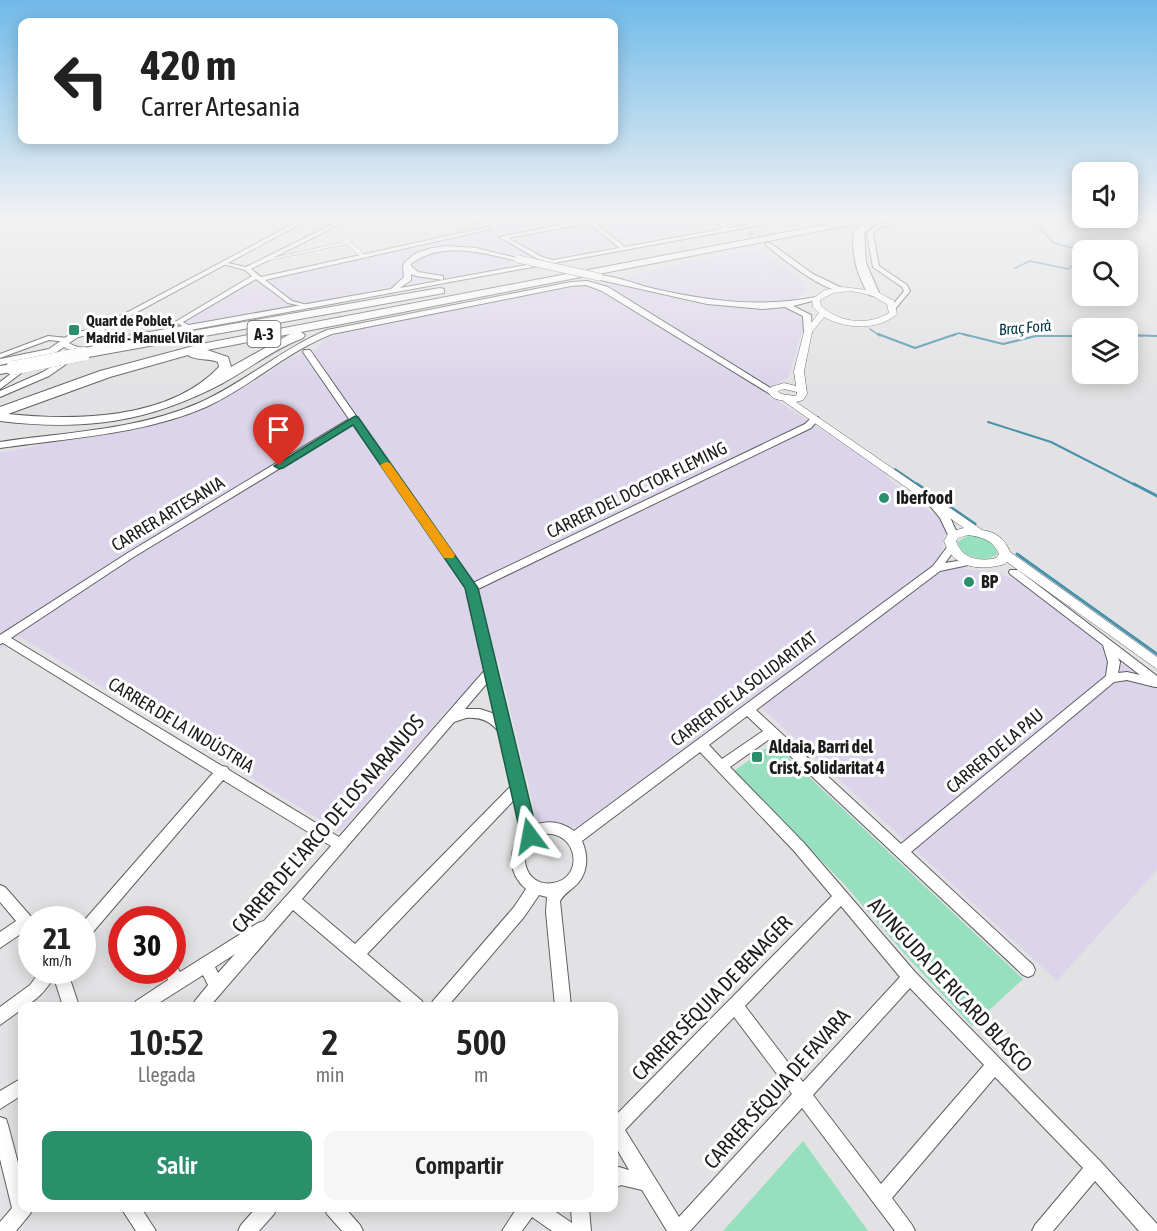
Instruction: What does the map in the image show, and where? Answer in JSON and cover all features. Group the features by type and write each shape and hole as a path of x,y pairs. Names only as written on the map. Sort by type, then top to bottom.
{"highway":[{"name":"A-3","path":"0,400 91,368 168,346 517,274"},
{"name":"A-3","path":"0,412 63,388 142,363 243,339 581,274"},
{"path":"863,274 877,295"},
{"path":"845,289 864,278"},
{"path":"7,369 83,352 440,291"},
{"path":"263,369 294,340 387,312"},
{"path":"0,417 65,424 114,419 162,407 210,384 285,340 335,325 373,317"},
{"path":"142,363 189,355 217,357 224,360 225,368 210,384"}],"main road":[{"path":"808,336 825,324 845,321 873,323 886,319 893,314 894,307 877,295 845,289 818,297 815,303 822,312 845,321"},
{"path":"818,421 799,394 799,371 808,336 822,312"},
{"path":"778,388 799,371"},
{"path":"778,388 799,394"},
{"path":"778,388 778,397 787,400 818,421 930,500 1000,543 1005,554 1157,664"},
{"path":"787,400 799,394"},
{"path":"978,531 968,531 952,541 958,556 970,562 1014,572 1062,596"},
{"path":"991,565 1002,561 1005,554"}],"street":[{"path":"0,386 32,362 79,334 116,322 204,274"},
{"path":"254,274 290,302 309,307"},
{"path":"190,328 178,322 258,278 276,274"},
{"path":"381,294 406,281 407,274"},
{"path":"418,274 430,278 480,275"},
{"path":"584,274 695,299 762,304 822,312"},
{"path":"887,274 905,286 907,291 894,307"},
{"path":"94,331 127,338 286,312 480,275"},
{"path":"810,276 845,289"},
{"path":"762,304 804,302 818,297 810,276"},
{"path":"0,446 102,432 159,420 225,394 315,338 349,327 564,284 595,285 755,380 778,388"},
{"path":"877,295 903,296"},
{"path":"789,307 807,315 809,319 808,336"},
{"path":"0,394 46,374 83,352 103,344 116,322"},
{"path":"0,356 48,338 67,342"},
{"path":"315,338 308,345 307,352 471,588 530,836"},
{"path":"67,342 70,348 83,352"},
{"path":"0,362 52,351"},
{"path":"283,356 307,352"},
{"name":"CARRER ARTESANIA","path":"2,639 129,556 355,419"},
{"name":"CARRER DEL DOCTOR FLEMING","path":"471,588 818,421"},
{"path":"930,500 945,517 952,541"},
{"name":"CARRER DE LA SOLIDARITAT","path":"574,839 937,568 952,541"},
{"name":"CARRER DE LA SOLIDARITAT","path":"937,568 970,562"},
{"path":"1014,572 1157,683"},
{"name":"CARRER DE LA INDÚSTRIA","path":"2,639 223,771 339,844"},
{"path":"1108,643 1114,662 1111,678 1126,676 1157,683"},
{"name":"CARRER DE L'ARCO DE LOS NARANJOS","path":"204,1002 491,671"},
{"name":"CARRER DE LA PAU","path":"901,852 1111,678"},
{"path":"747,709 1028,970"},
{"path":"449,719 469,712 481,714 493,718 505,730"},
{"path":"721,766 771,732"},
{"name":"AVINGUDA DE RICARD BLASCO","path":"700,744 799,847 910,977 1095,1168 1151,1231"},
{"path":"96,918 223,771"},
{"path":"356,954 518,787"},
{"path":"441,1002 519,912 548,888 574,878 581,865 581,851 574,839 561,831 553,830 537,832 530,836 519,848 516,863 522,878 548,888 553,900 564,1002"},
{"path":"0,892 18,912"},
{"name":"CARRER SÈQUIA DE BENAGER","path":"618,1125 841,896"},
{"path":"292,900 412,1002"},
{"path":"186,972 206,964 274,921"},
{"path":"0,941 18,931"},
{"path":"206,964 217,987"},
{"name":"CARRER SÈQUIA DE FAVARA","path":"678,1231 910,977"},
{"path":"19,1002 40,984"},
{"path":"64,984 70,1002"},
{"path":"145,1002 165,984"},
{"path":"0,1017 18,1003"},
{"path":"735,1006 906,1231"},
{"path":"880,1198 994,1065"},
{"path":"0,1101 18,1089"},
{"path":"0,1125 18,1191"},
{"path":"618,1136 678,1231"},
{"path":"1041,1231 1095,1168"},
{"path":"618,1177 645,1182"},
{"path":"4,1231 20,1212"},
{"path":"133,1212 147,1231"},
{"path":"246,1231 264,1212"},
{"path":"337,1212 354,1231"},
{"path":"511,1231 525,1212"},
{"path":"541,1212 568,1231"},
{"path":"580,1212 582,1231"}],"shaded area":[{"path":"281,274 459,274 164,329 211,307 256,280"},
{"path":"633,274 795,274 802,279 806,289 797,298 805,321 788,378 763,391 885,472 890,480 927,510 942,518 948,529 941,555 965,569 996,572 1017,581 1157,685 1157,870 1057,981 751,698 575,828 537,821 498,659 448,709 340,832 19,636 0,649 0,453 179,417 252,383 290,358 317,348 325,339 348,331"}],"green space":[{"path":"969,535 988,540 996,547 997,555 983,560 964,554 957,542"},
{"path":"773,743 1023,979 972,1026 910,960 844,884 734,771"},
{"path":"803,1141 868,1231 723,1231"}],"waterway":[{"name":"Braç Forà","path":"870,329 880,336"},
{"name":"Braç Forà","path":"952,336 959,333 969,336"},
{"name":"Braç Forà","path":"878,334 915,348 956,334"},
{"name":"Braç Forà","path":"963,334 1003,344 1036,336 1072,336"},
{"name":"Braç Forà","path":"1143,336 1128,335 1157,336"},
{"path":"988,422 1051,442 1137,486"},
{"path":"895,469 920,486"},
{"path":"917,484 975,524"},
{"path":"1134,484 1157,496"},
{"path":"1017,554 1157,654"}],"slow traffic":[{"path":"386,465 448,555"}],"place":[{"name":"Quart de Poblet, Madrid - Manuel Vilar","path":"74,330"},
{"name":"Iberfood","path":"884,498"},
{"name":"BP","path":"969,582"},
{"name":"Aldaia, Barri del Crist, Solidaritat 4","path":"757,757"}],"route":[{"path":"279,466 355,419 471,588 530,836"}]}
